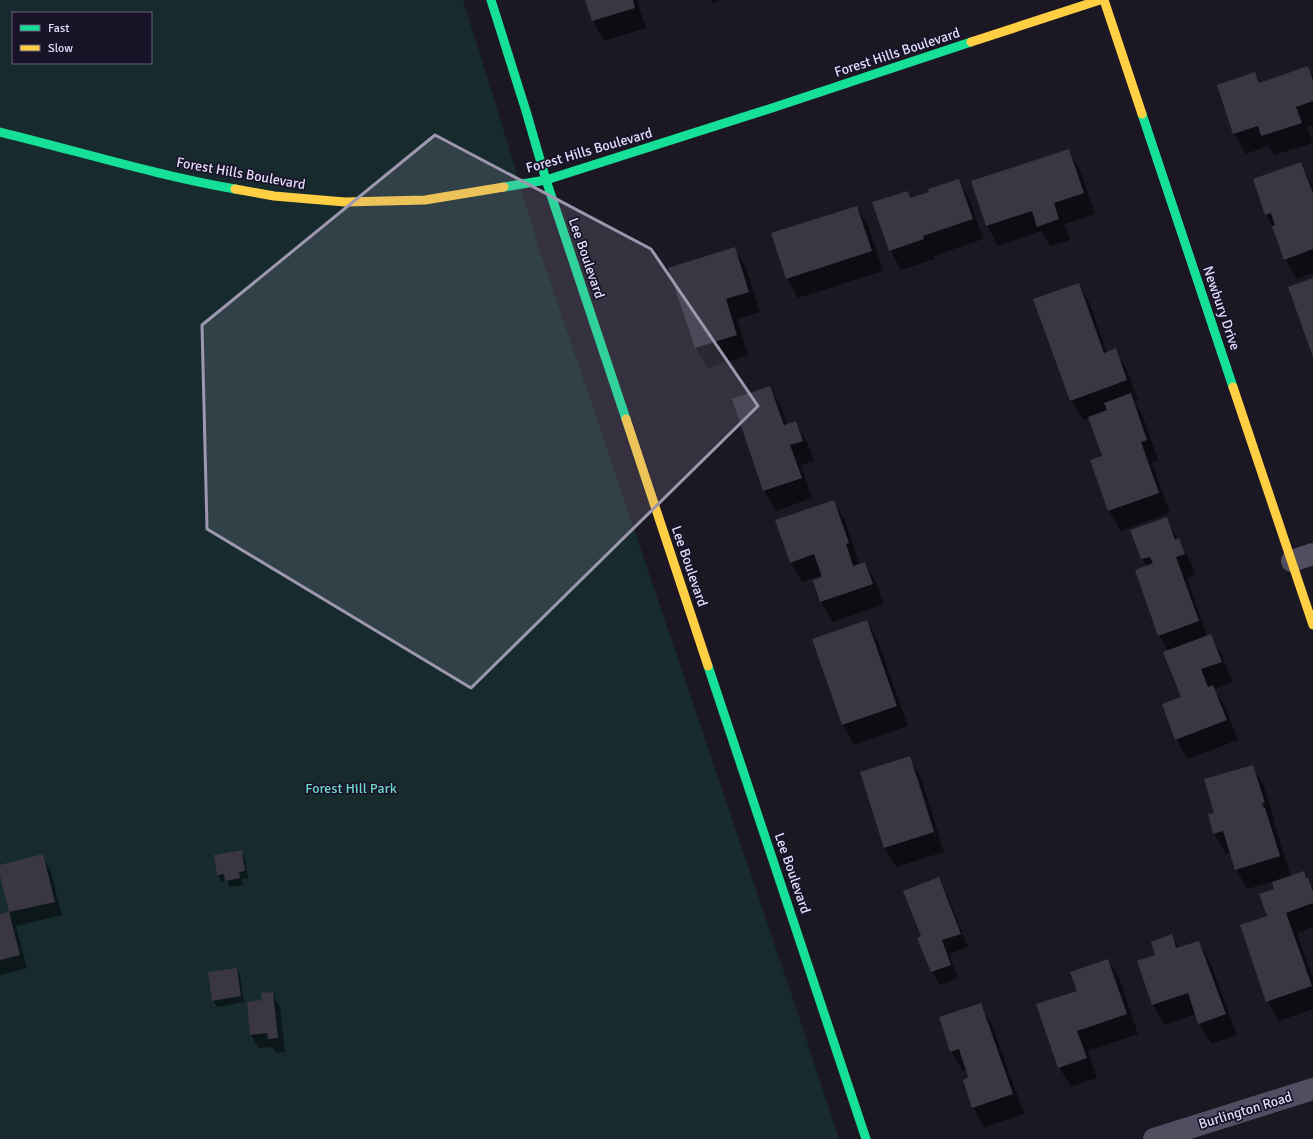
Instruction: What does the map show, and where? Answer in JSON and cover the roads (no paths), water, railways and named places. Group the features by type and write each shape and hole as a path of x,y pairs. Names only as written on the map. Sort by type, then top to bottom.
{"street":[{"name":"Lee Boulevard","path":"491,0 546,180 866,1139"},
{"name":"Forest Hills Boulevard","path":"0,132 55,145 125,165 201,183 274,196 345,202 425,200 546,180 769,109 1100,0"},
{"name":"Newbury Drive","path":"1104,0 1313,625"},
{"path":"1292,561 1313,554"},
{"name":"Burlington Road","path":"1154,1139 1313,1089"}],"park label":[{"name":"Forest Hill Park","path":"351,788"}]}
